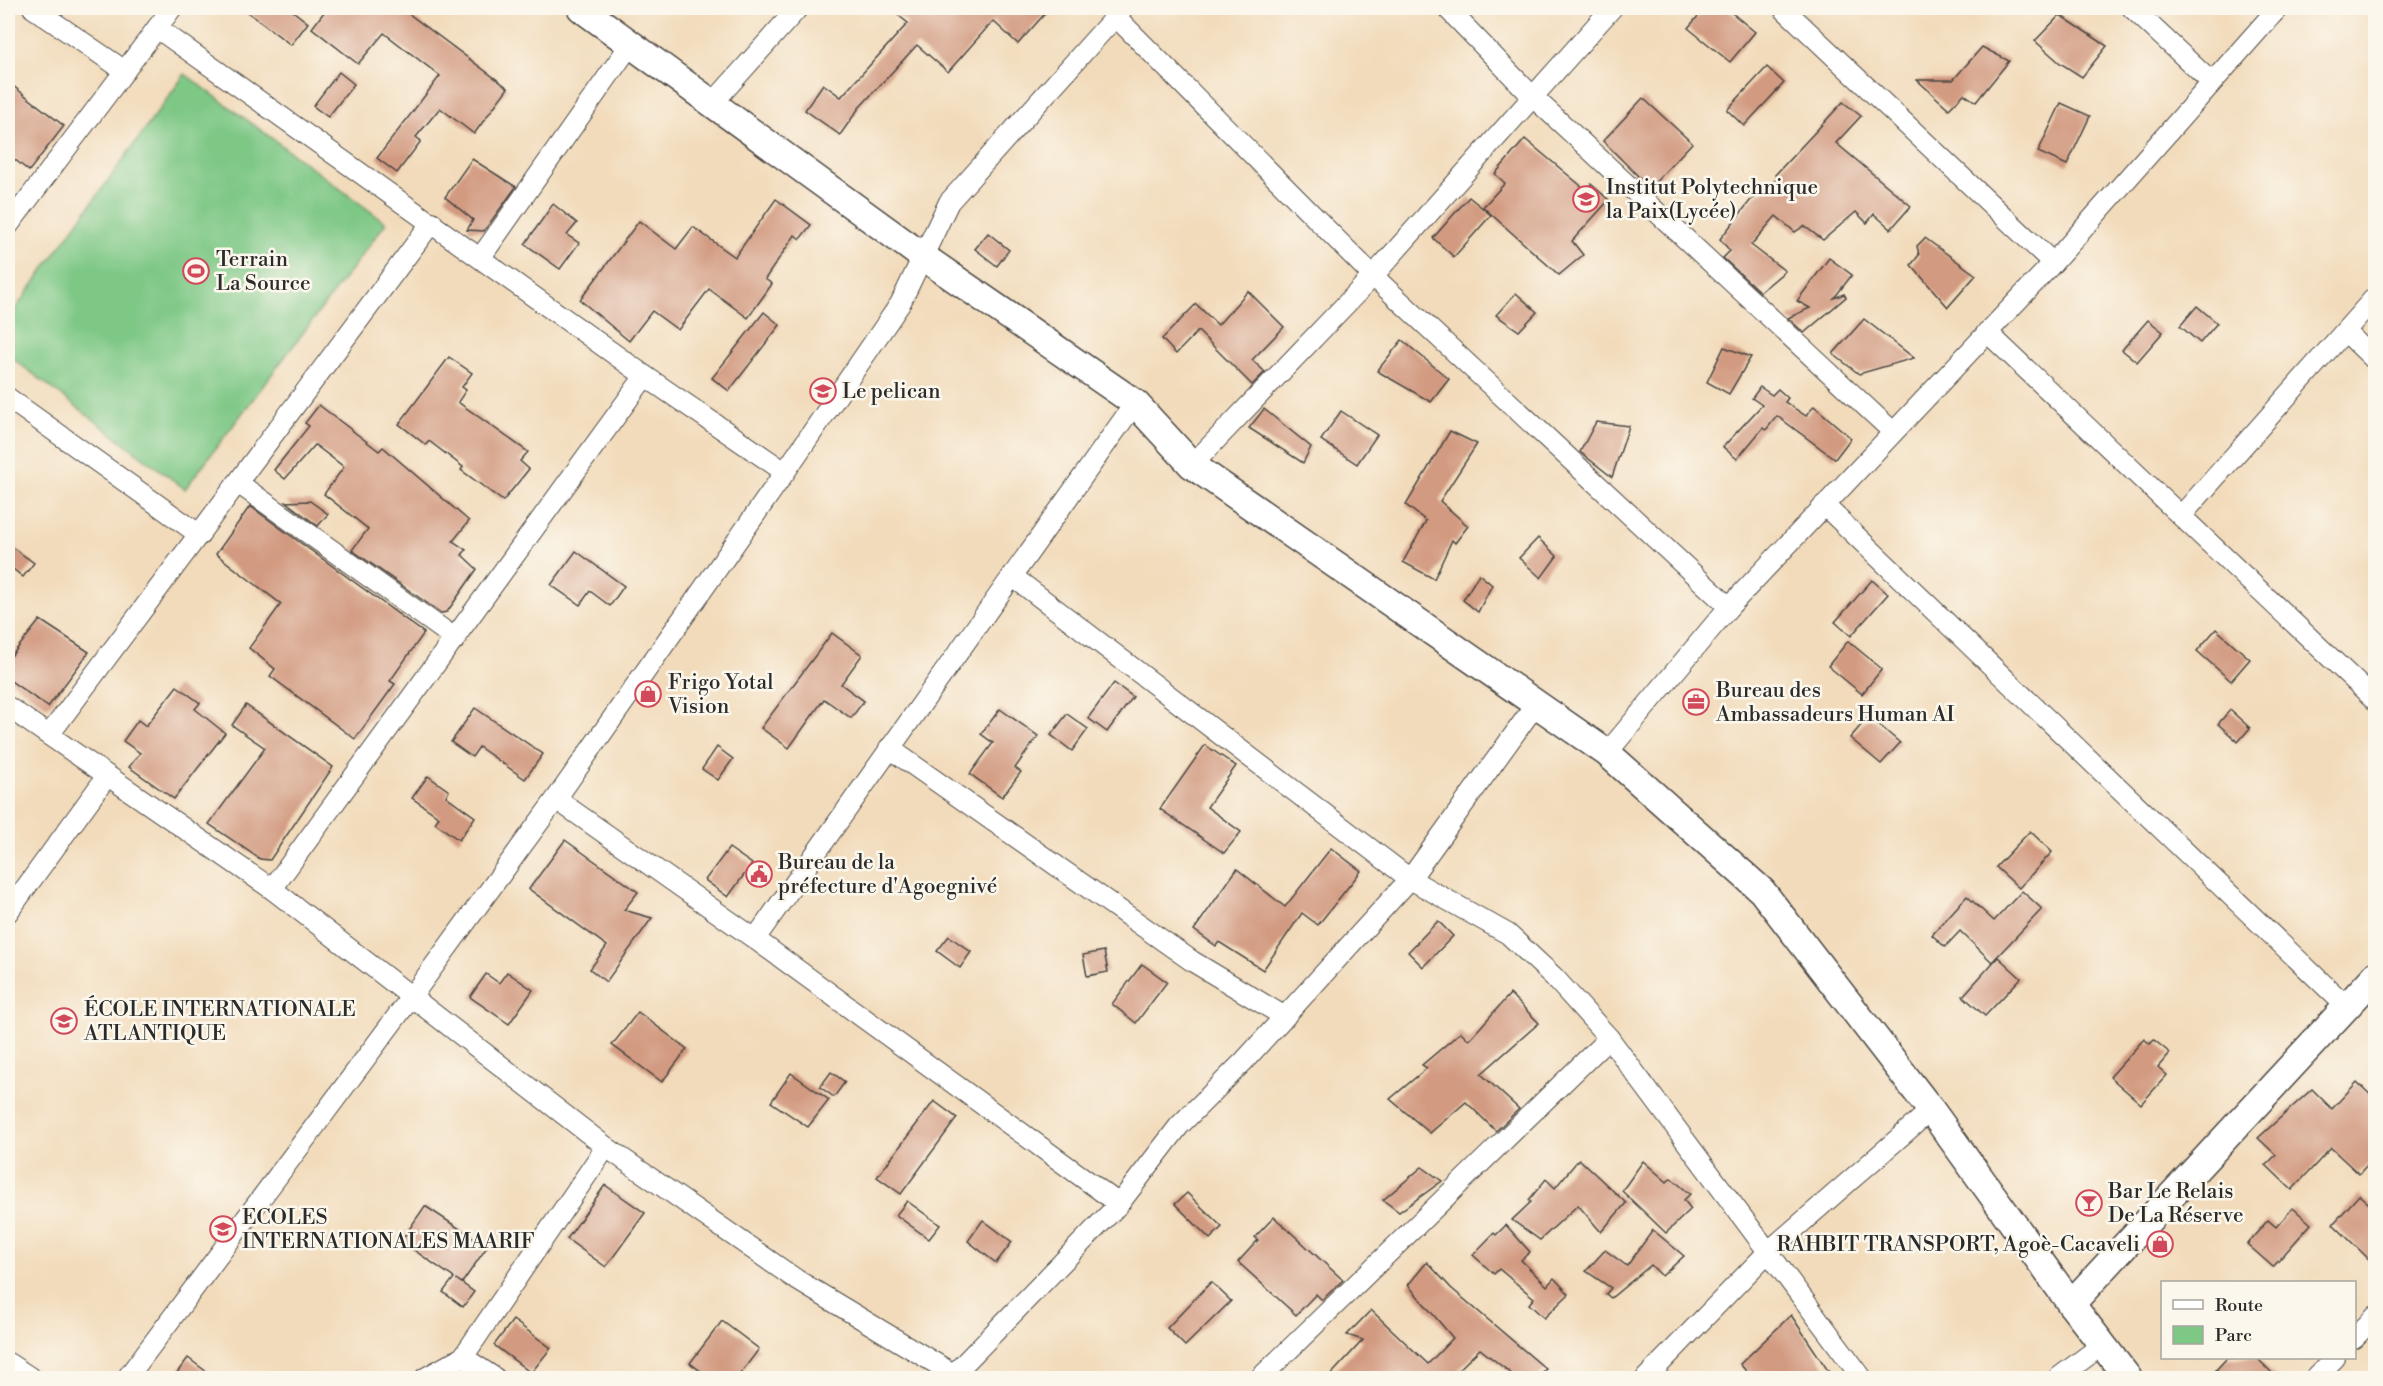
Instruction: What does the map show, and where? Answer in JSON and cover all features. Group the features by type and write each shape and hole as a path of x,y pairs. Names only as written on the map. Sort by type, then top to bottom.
{"street":[{"path":"33,8 125,71"},
{"path":"8,226 172,8"},
{"path":"581,8 922,256 1135,403 1192,465 1607,753 1762,891 1931,1110 2071,1305 2128,1378"},
{"path":"712,104 798,8"},
{"path":"1447,8 1532,96 1892,431"},
{"path":"1192,465 1373,276 1612,8"},
{"path":"1784,8 2053,263"},
{"path":"2132,8 2211,82"},
{"path":"1607,753 1729,607 1892,431 2053,263 2278,8"},
{"path":"127,1378 556,799 786,472 900,304 949,202 1119,12 1373,276 1729,607"},
{"path":"157,28 645,376 786,472"},
{"path":"480,257 630,45"},
{"path":"49,735 432,222"},
{"path":"2181,516 2376,296"},
{"path":"1987,332 2376,701"},
{"path":"2346,332 2376,361"},
{"path":"272,889 456,639 645,376"},
{"path":"8,398 200,535"},
{"path":"754,939 1135,403"},
{"path":"238,483 456,639"},
{"path":"1824,505 2346,1005"},
{"path":"1012,576 1410,879 1508,934 1554,977 1609,1038 1862,1378"},
{"path":"8,707 272,889 606,1147 797,1280 957,1376 1119,1204 1179,1126 1285,1017 1410,879 1536,704"},
{"path":"890,748 1192,961 1285,1017"},
{"path":"8,912 107,776"},
{"path":"556,799 754,939 1119,1204"},
{"path":"2071,1305 2376,975"},
{"path":"1260,1378 1609,1038"},
{"path":"1646,1378 1769,1251 1931,1110"},
{"path":"425,1378 463,1357 606,1147"},
{"path":"2356,1337 2376,1316"},
{"path":"2058,1378 2102,1345"},
{"path":"463,1357 495,1378"},
{"path":"2315,1378 2334,1359"},
{"path":"8,1363 32,1378"}],"green space":[{"name":"Terrain La Source","path":"185,74 386,223 185,489 8,355 8,319"}],"building":[{"path":"242,8 289,8 308,23 291,45"},
{"path":"327,8 401,8 508,88 474,134 440,108 416,137 421,141 397,173 377,158 440,76 384,33 358,64 312,28"},
{"path":"889,8 1050,8 1018,44 993,21 948,72 917,45 859,108 840,135 805,110 823,84 841,97 908,23"},
{"path":"1705,8 1726,8 1755,32 1730,62 1688,28"},
{"path":"2060,15 2107,46 2082,77 2060,63 2035,41"},
{"path":"1982,47 2009,61 1976,102 1964,94 1949,109 1917,80 1953,80"},
{"path":"1767,67 1784,83 1744,126 1727,110"},
{"path":"339,72 354,84 328,117 313,106"},
{"path":"8,82 64,126 29,171 8,154"},
{"path":"1643,98 1692,143 1650,188 1603,141"},
{"path":"1843,102 1861,116 1836,143 1911,206 1891,229 1874,214 1867,223 1856,212 1823,240 1804,226 1795,232 1776,216 1751,245 1785,271 1760,292 1723,258 1730,251 1720,239 1750,201 1779,178 1775,175"},
{"path":"2061,103 2090,116 2067,165 2038,152"},
{"path":"1525,139 1586,190 1591,184 1609,200 1572,241 1583,255 1559,275 1483,207 1505,183 1495,174"},
{"path":"472,159 516,187 484,231 467,230 473,220 445,197"},
{"path":"1469,197 1491,215 1454,257 1433,238"},
{"path":"776,199 811,225 800,239 795,235 765,279 772,284 748,318 709,289 678,330 652,311 629,341 580,300 639,221 676,249 693,227 735,257"},
{"path":"553,204 577,223 567,235 579,243 560,269 525,244"},
{"path":"988,233 1009,250 997,266 975,249"},
{"path":"1925,238 1976,275 1948,307 1911,265 1919,255 1917,246"},
{"path":"1829,258 1852,275 1834,298 1844,294 1846,297 1804,333 1788,318 1810,308 1797,301"},
{"path":"1248,291 1284,327 1252,360 1265,372 1252,385 1198,331 1176,354 1162,339 1196,304 1218,325"},
{"path":"1516,293 1537,312 1519,331 1496,315"},
{"path":"2197,306 2217,323 2200,343 2180,326"},
{"path":"764,312 780,325 729,391 712,378"},
{"path":"1864,319 1914,358 1859,374 1833,354"},
{"path":"2148,320 2163,332 2137,362 2122,350"},
{"path":"1402,340 1449,379 1431,402 1377,371"},
{"path":"1724,347 1751,357 1729,394 1707,382"},
{"path":"449,357 472,373 462,387 466,390 458,402 528,452 520,461 529,469 503,501 461,470 463,467 429,441 426,445 399,424"},
{"path":"1760,387 1772,395 1778,389 1788,398 1785,402 1806,416 1814,406 1851,438 1835,459 1777,416 1766,430 1763,428 1737,459 1723,447 1762,405 1752,398"},
{"path":"319,405 379,451 383,447 469,521 453,541 466,550 462,555 477,569 447,612 441,613 352,550 368,529 324,494 344,467 315,445 285,479 274,470 309,426 305,423"},
{"path":"1264,409 1311,447 1303,463 1249,428"},
{"path":"1341,411 1377,435 1357,464 1321,440"},
{"path":"1596,422 1629,426 1612,477 1580,452"},
{"path":"1450,431 1477,444 1440,501 1468,526 1455,543 1452,540 1434,579 1403,562 1426,521 1406,505"},
{"path":"310,501 328,514 318,526 286,502"},
{"path":"250,506 424,633 390,681 395,684 355,739 270,676 275,669 249,648 281,604 216,554"},
{"path":"1538,538 1557,556 1541,578 1519,558"},
{"path":"8,544 34,563 23,577 8,565"},
{"path":"576,551 624,586 610,606 590,591 580,605 551,585"},
{"path":"1479,574 1492,585 1478,612 1463,600"},
{"path":"1872,580 1888,594 1851,636 1835,622"},
{"path":"40,620 89,652 48,707 8,679 8,660"},
{"path":"2216,629 2250,659 2231,681 2197,651"},
{"path":"832,633 862,655 841,684 864,701 851,718 824,699 789,748 761,728"},
{"path":"1848,641 1882,669 1862,694 1828,666"},
{"path":"1114,683 1133,697 1107,732 1088,718"},
{"path":"177,686 200,703 195,709 225,733 174,799 129,767 140,753 123,741 138,720 146,726"},
{"path":"246,705 333,767 270,860 260,859 209,824 265,748 232,725"},
{"path":"475,708 543,754 525,779 479,747 472,757 451,742"},
{"path":"1000,709 1038,736 1015,768 1021,772 1002,797 970,774 993,743 981,734"},
{"path":"2230,710 2250,728 2238,742 2218,724"},
{"path":"1067,714 1088,729 1072,751 1051,735"},
{"path":"1869,716 1900,743 1881,764 1850,738"},
{"path":"1205,745 1236,766 1207,807 1241,832 1224,853 1160,809"},
{"path":"717,747 733,759 718,780 702,769"},
{"path":"428,776 449,791 446,796 475,817 459,840 435,823 439,817 412,798"},
{"path":"2030,831 2052,852 2019,888 1996,867"},
{"path":"565,840 638,892 624,910 652,918 606,982 590,969 607,946 529,889"},
{"path":"729,848 752,864 728,897 705,880"},
{"path":"1331,848 1361,871 1318,925 1302,913 1263,970 1219,942 1216,946 1194,930 1237,869 1285,907"},
{"path":"2022,891 2042,909 1992,962 1960,931 1945,947 1932,935 1967,896 1994,921"},
{"path":"1438,921 1453,936 1423,967 1408,952"},
{"path":"949,936 971,952 960,968 937,951"},
{"path":"1104,951 1108,972 1087,976 1083,955"},
{"path":"1998,957 2021,978 1985,1016 1963,996"},
{"path":"1142,964 1167,982 1136,1023 1112,1004"},
{"path":"507,972 533,990 509,1024 470,997 486,974 499,983"},
{"path":"1510,994 1539,1023 1481,1074 1519,1109 1496,1131 1466,1102 1430,1133 1390,1099 1427,1068 1422,1065 1461,1032 1469,1040"},
{"path":"638,1012 687,1049 662,1082 612,1045"},
{"path":"2144,1039 2150,1044 2154,1040 2170,1053 2158,1067 2167,1075 2141,1104 2110,1077"},
{"path":"831,1072 845,1082 834,1097 820,1087"},
{"path":"791,1073 829,1100 808,1127 771,1102"},
{"path":"2357,1082 2376,1100 2376,1155 2359,1174 2331,1148 2292,1190 2266,1165 2276,1155 2258,1138 2312,1089 2332,1109"},
{"path":"934,1101 957,1118 901,1194 877,1177"},
{"path":"1579,1159 1626,1203 1601,1232 1578,1205 1540,1240 1512,1220 1531,1202 1529,1200 1546,1179 1555,1188"},
{"path":"1643,1161 1667,1182 1671,1178 1690,1194 1684,1200 1691,1209 1666,1233 1622,1191"},
{"path":"1422,1167 1442,1181 1399,1212 1383,1200"},
{"path":"605,1185 645,1213 606,1267 567,1239"},
{"path":"1187,1193 1222,1227 1210,1239 1175,1204"},
{"path":"2359,1195 2376,1210 2376,1266 2333,1224"},
{"path":"907,1201 940,1225 929,1239 896,1215"},
{"path":"425,1206 487,1247 462,1283 456,1279 474,1292 463,1307 443,1292 454,1278 401,1241"},
{"path":"2293,1208 2311,1224 2273,1267 2247,1244 2268,1220 2276,1227"},
{"path":"1274,1217 1343,1280 1322,1300 1316,1294 1296,1315 1238,1262 1258,1240 1255,1237"},
{"path":"983,1220 1012,1242 996,1263 968,1241"},
{"path":"1506,1225 1530,1252 1521,1260 1547,1286 1554,1278 1569,1294 1544,1318 1529,1304 1534,1298 1499,1269 1494,1274 1473,1255 1494,1233 1496,1235"},
{"path":"1653,1230 1684,1256 1662,1276 1651,1265 1611,1298 1606,1294 1611,1288 1586,1271 1605,1250 1627,1266"},
{"path":"1427,1262 1451,1288 1546,1369 1536,1378 1517,1378 1480,1349 1450,1378 1328,1378 1363,1340 1347,1335 1371,1310 1428,1364 1453,1338 1408,1285"},
{"path":"1211,1282 1231,1301 1185,1346 1167,1328"},
{"path":"1791,1315 1829,1372 1820,1378 1752,1378 1740,1364"},
{"path":"513,1320 551,1348 531,1373 494,1345"},
{"path":"722,1321 759,1349 737,1378 710,1378 690,1363"},
{"path":"188,1358 215,1378 173,1378"},
{"path":"2226,1359 2258,1359 2277,1378 2225,1378 2216,1370"}],"place":[{"name":"Institut Polytechnique la Paix(Lycée)","path":"1586,199"},
{"name":"Terrain La Source","path":"196,271"},
{"name":"Le pelican","path":"823,391"},
{"name":"Frigo Yotal Vision","path":"648,694"},
{"name":"Bureau des Ambassadeurs Human AI","path":"1696,702"},
{"name":"Bureau de la préfecture d'Agoegnivé","path":"759,874"},
{"name":"ÉCOLE INTERNATIONALE ATLANTIQUE","path":"64,1021"},
{"name":"Bar Le Relais De La Réserve","path":"2089,1203"},
{"name":"ECOLES INTERNATIONALES MAARIF","path":"223,1229"},
{"name":"RAHBIT TRANSPORT, Agoè-Cacaveli","path":"2160,1244"}]}
